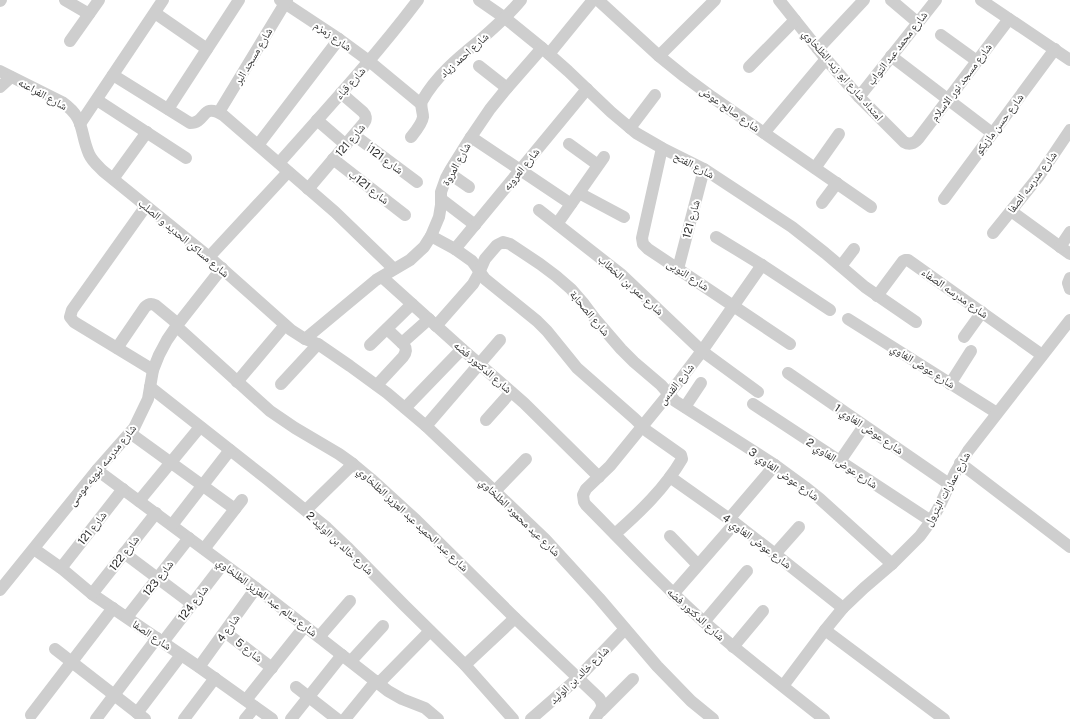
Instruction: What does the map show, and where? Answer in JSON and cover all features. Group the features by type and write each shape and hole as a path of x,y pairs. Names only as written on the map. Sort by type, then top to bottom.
{"street":[{"path":"65,0 90,14"},
{"path":"70,41 99,0"},
{"path":"80,124 164,0"},
{"path":"168,110 239,0"},
{"name":"شارع الفتح","path":"479,0 505,18 546,51 630,128 648,141 704,169 792,227 825,252 877,296 916,322"},
{"name":"شارع احمد زياد","path":"412,137 422,119 423,114 421,104 429,90 446,69 505,18 521,0"},
{"name":"شارع المروة","path":"305,339 366,288 410,260 424,247 431,236 441,212 441,192 449,173 490,109 507,88 546,51 593,0"},
{"name":"شارع صالح عوض","path":"598,0 659,56 698,86 871,207"},
{"path":"659,56 715,0"},
{"name":"امتداد شارع ابو زيد الطلخاوي","path":"779,0 826,59 859,97 904,142 911,144"},
{"path":"818,49 864,0"},
{"path":"891,0 917,22"},
{"name":"شارع محمد عبد التواب","path":"859,97 917,22 936,0"},
{"path":"981,0 1070,60"},
{"name":"شارع زمزم","path":"284,1 369,61 421,104"},
{"name":"شارع مسجد البر","path":"219,112 284,1"},
{"name":"شارع قباء","path":"279,163 398,27 416,1"},
{"path":"154,13 208,49"},
{"name":"شارع مسجد نور الاسلام","path":"911,144 918,139 1009,18"},
{"path":"750,67 795,20"},
{"path":"941,35 977,61"},
{"path":"258,146 338,39"},
{"name":"شارع حسن مازيكو","path":"944,199 1055,49"},
{"path":"891,56 992,133"},
{"path":"764,133 826,59"},
{"path":"479,66 507,88"},
{"path":"0,87 5,74"},
{"name":"شارع الفراعنه","path":"5,74 66,105 76,115 80,124"},
{"path":"113,75 190,123 199,121 205,113 209,111 214,110 219,112 229,119 335,212 394,269"},
{"name":"شارع العروبه","path":"455,249 587,89"},
{"name":"شارع 121","path":"308,189 364,123 366,117 363,112 340,93"},
{"path":"630,128 655,95"},
{"path":"97,100 186,158"},
{"name":"شارع 121أ","path":"317,120 417,182"},
{"name":"شارع مساكن الحديد و الصلب","path":"80,124 90,155 95,164 209,256 285,325 305,339"},
{"name":"شارع مدرسه الصفا","path":"993,233 1039,176 1070,130"},
{"path":"113,179 147,132"},
{"path":"815,168 840,134"},
{"path":"471,137 571,204"},
{"path":"557,224 601,161 569,144"},
{"name":"شارع النوبى","path":"662,148 642,238 643,244 648,250 790,344"},
{"name":"شارع 121ب","path":"334,159 405,215"},
{"name":"شارع 121","path":"678,269 704,169"},
{"path":"209,256 288,172"},
{"path":"449,173 469,187"},
{"path":"822,203 837,183"},
{"path":"579,193 624,217"},
{"path":"441,199 475,225"},
{"path":"146,206 70,314 71,319 74,322 153,370"},
{"name":"شارع عمر بن الخطاب","path":"539,210 622,275 702,351 758,392"},
{"path":"1011,211 1070,254"},
{"path":"1060,246 1070,232"},
{"path":"431,236 455,249 472,261 488,282 537,321 547,331 577,368 647,431 681,455 682,459 670,477 650,501 615,534"},
{"path":"716,237 762,265 830,310"},
{"name":"شارع الصحابة","path":"480,271 488,254 497,245 506,242 513,246 540,264 571,289 621,349 669,394"},
{"path":"841,266 854,249"},
{"name":"شارع مدرسه الصفاء","path":"877,296 903,261 908,260 1042,355"},
{"name":"شارع القدس","path":"583,495 586,489 610,466 669,394 702,351 762,265"},
{"name":"شارع مدرسه نبويه موسى","path":"2,584 34,549 97,470 134,428 148,399 153,370 164,345 177,325 222,268"},
{"path":"402,343 432,322 470,288 480,271"},
{"name":"شارع الدكتور فضه","path":"382,277 511,392 599,477"},
{"path":"1070,278 1068,283 1070,289"},
{"name":"شارع عبد الحميد عبد العزيز الطلخاوي","path":"117,348 145,307 151,304 155,305 270,411 353,464 416,520 601,701 602,708 598,715"},
{"path":"370,345 412,304"},
{"path":"964,337 982,312"},
{"name":"شارع عوض الغاوي","path":"848,319 997,413"},
{"name":"شارع عمارات البترول","path":"783,686 843,608 892,564 920,536 931,521 945,496 949,484 960,463 968,451 1070,320"},
{"path":"237,382 285,325"},
{"path":"377,385 405,355 405,347 387,328"},
{"name":"شارع عيد محمود الطلخاوي","path":"305,339 318,344 377,385 426,426 565,560 657,666 691,701 713,719"},
{"path":"426,426 500,340"},
{"path":"281,384 318,344"},
{"path":"405,408 462,349"},
{"path":"950,384 971,351"},
{"name":"شارع عوض الغاوي 1","path":"788,373 949,484"},
{"path":"685,407 701,383"},
{"name":"شارع خالد بن الوليد 2","path":"150,387 306,510 347,547 465,665 513,719"},
{"path":"486,420 511,392"},
{"name":"شارع عوض الغاوي 3","path":"669,394 675,401 774,465 820,499 892,564"},
{"name":"شارع عوض الغاوي 2","path":"753,404 931,521"},
{"path":"840,461 864,426"},
{"path":"139,501 200,427"},
{"path":"130,432 202,486 238,505 204,549"},
{"path":"172,526 230,450"},
{"path":"495,491 526,459"},
{"path":"960,463 1070,547"},
{"path":"306,510 353,464"},
{"path":"673,594 698,565 774,465"},
{"name":"شارع سالم عبد العزيز الطلخاوي","path":"97,470 256,588 388,691 402,699 425,708 438,719"},
{"name":"شارع عوض الغاوي 4","path":"670,477 776,554 843,608"},
{"name":"شارع 121","path":"61,568 123,489"},
{"name":"شارع الدكتور فضه","path":"583,495 586,505 673,594 704,622 824,719"},
{"name":"شارع 122","path":"92,594 156,513"},
{"path":"776,554 799,527"},
{"path":"670,536 698,565"},
{"name":"شارع 123","path":"127,617 189,538"},
{"name":"شارع الصفا","path":"34,549 61,568 92,594 272,719"},
{"path":"124,553 192,604"},
{"name":"شارع 124","path":"114,695 192,604 223,564"},
{"path":"704,622 747,571"},
{"name":"شارع 4","path":"199,667 256,588"},
{"path":"319,637 350,600"},
{"path":"31,715 113,608"},
{"path":"734,646 763,611"},
{"path":"465,665 515,618"},
{"path":"245,719 250,703 272,668 305,626"},
{"path":"291,719 308,697 346,658 383,626"},
{"name":"شارع خالد بن الوليد","path":"531,719 578,678 625,629"},
{"path":"825,630 944,719"},
{"path":"344,719 377,682 430,631"},
{"name":"شارع 5","path":"225,632 272,668"},
{"path":"55,649 141,716 181,655"},
{"path":"184,719 215,678"},
{"path":"598,715 633,679"},
{"path":"296,687 337,719"},
{"path":"96,719 114,695"}]}
